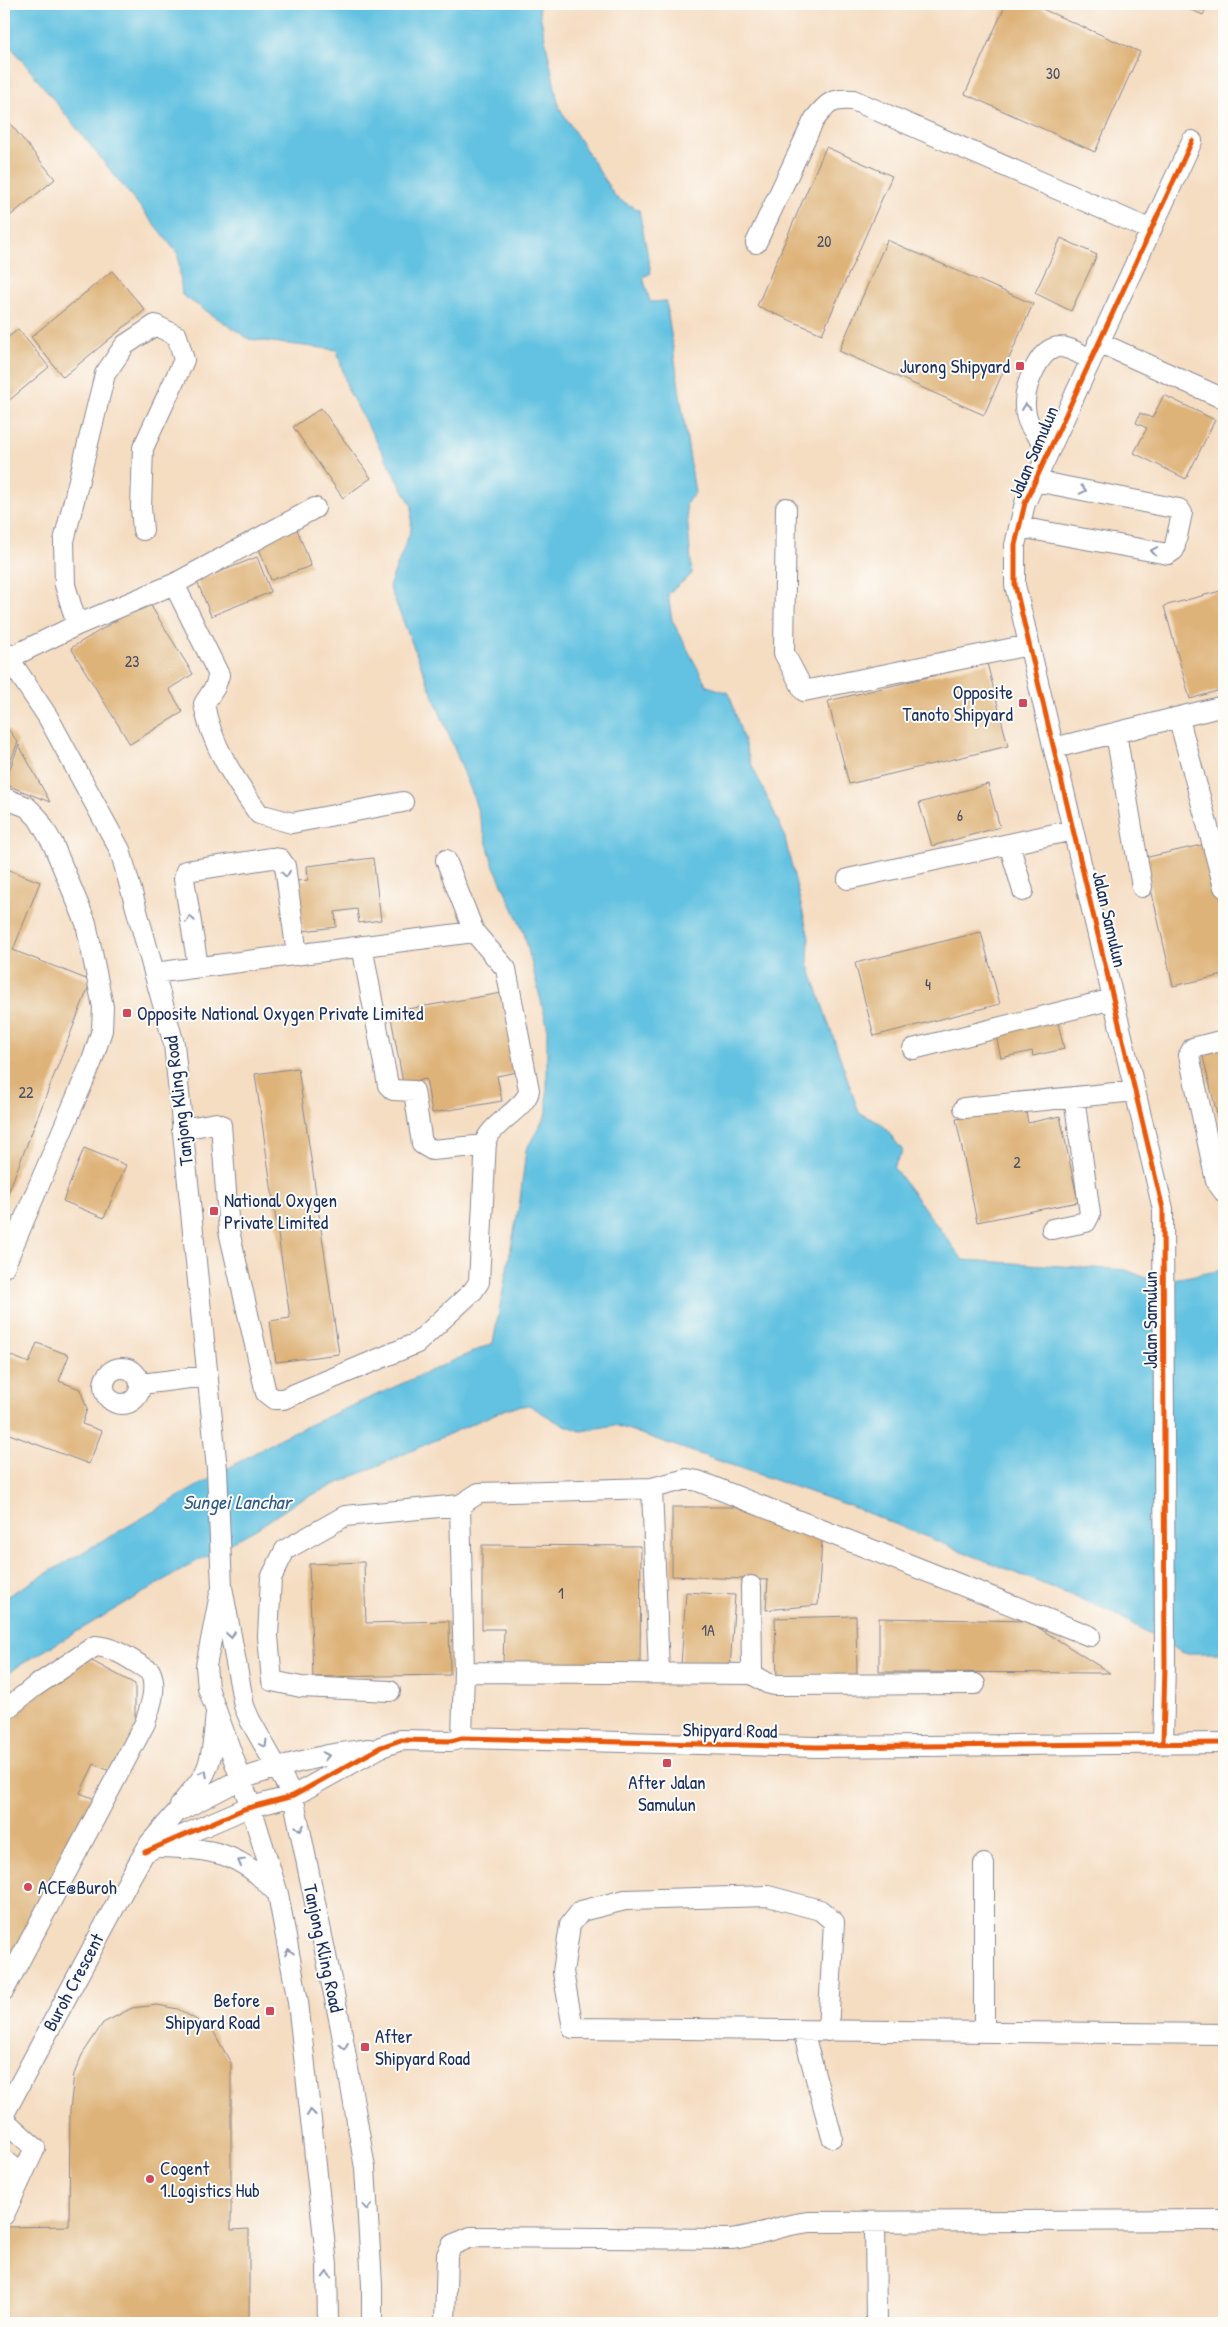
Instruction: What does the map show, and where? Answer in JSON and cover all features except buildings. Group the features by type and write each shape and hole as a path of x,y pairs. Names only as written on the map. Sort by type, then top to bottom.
{"street":[{"path":"756,243 814,120 823,108 838,99 853,100 1151,230"},
{"name":"Jalan Samulun","path":"1163,1744 1165,1664 1165,1245 1163,1209 1015,585 1015,545 1026,503 1036,480 1192,141"},
{"path":"77,625 65,586 64,541 105,374 125,345 155,325 176,336 184,360 143,448 141,508 143,530"},
{"name":"Jalan Samulun","path":"1052,445 1035,434 1029,423 1025,408 1028,382 1043,355 1054,348 1094,351"},
{"path":"1094,351 1224,399"},
{"path":"1019,527 1168,554 1174,550 1182,513 1180,509 1036,480"},
{"path":"6,655 174,584 315,508"},
{"path":"786,508 784,653 804,691 1029,645"},
{"path":"174,584 219,674 215,687 204,704 206,719 226,766 259,814 292,823 403,802"},
{"name":"Tanjong Kling Road","path":"6,655 48,717 120,850 174,1044 206,1376 217,1469 222,1587 244,1706 293,1796 341,2028 365,2168 372,2285 372,2323"},
{"path":"1054,748 1179,719 1224,706"},
{"path":"1179,719 1224,887"},
{"path":"1116,733 1142,886"},
{"path":"4,798 27,807 38,818 53,844 86,922 103,1007 102,1030 92,1060 4,1267"},
{"path":"848,879 1073,830"},
{"path":"1009,844 1023,891"},
{"path":"198,967 184,879 186,870 272,858 280,859 285,866 297,955"},
{"path":"182,1130 216,1123 221,1125 229,1231 266,1393 274,1399 283,1399 417,1343 474,1291 479,1282 486,1140 492,1128 526,1100 528,1090 506,969 474,932 446,860"},
{"path":"154,973 474,932"},
{"path":"362,946 388,1084 393,1090 414,1091 422,1144 432,1150 486,1145"},
{"path":"913,1049 1113,999"},
{"path":"1224,1040 1193,1048 1189,1055 1216,1181 1224,1192"},
{"path":"964,1108 1135,1091"},
{"path":"1052,1229 1086,1222 1090,1214 1074,1097"},
{"path":"141,1384 206,1376"},
{"path":"390,1691 301,1687 272,1681 268,1636 270,1578 285,1550 346,1516 460,1504 479,1493 652,1488 688,1479 698,1481 1090,1636"},
{"path":"652,1488 659,1673"},
{"path":"460,1504 464,1672 462,1738"},
{"path":"751,1586 752,1674"},
{"name":"Tanjong Kling Road","path":"222,1587 206,1666 208,1688 217,1708 251,1807 278,1894 298,2002 327,2265 328,2323"},
{"path":"4,1711 34,1687 95,1646 117,1651 150,1672 153,1677 149,1711 145,1723 4,1990"},
{"path":"464,1672 752,1674 767,1684 775,1685 974,1684"},
{"path":"177,1812 208,1767 217,1708"},
{"name":"Shipyard Road","path":"251,1807 293,1796 381,1747 401,1740 451,1741 462,1738 817,1747 1224,1743"},
{"name":"Shipyard Road","path":"241,1779 278,1767 328,1755 381,1747"},
{"name":"Buroh Crescent","path":"5,2111 89,1950 177,1812 241,1779"},
{"path":"153,1849 251,1807"},
{"name":"Tanjong Kling Road","path":"153,1849 208,1851 232,1857 252,1868 278,1894"},
{"path":"984,1864 984,2032"},
{"path":"828,2031 834,1922 820,1910 768,1896 625,1900 581,1911 570,1926 563,1972 573,2028 828,2031 1224,2034"},
{"path":"803,2030 832,2137"},
{"path":"4,2215 35,2148 5,2111"},
{"path":"4,2160 22,2174"},
{"path":"445,2323 447,2255 452,2245 472,2237 731,2239 753,2236 793,2224 1224,2220"},
{"path":"875,2222 876,2323"}],"water":[{"name":"Sungei Lanchar","path":"4,4 538,4 559,107 616,198 639,210 651,273 643,277 650,302 666,301 695,493 686,503 692,574 668,594 672,620 707,686 729,693 750,761 784,834 809,938 808,963 859,1113 882,1124 903,1151 893,1167 963,1260 1126,1270 1156,1282 1224,1270 1224,1653 1183,1653 1110,1611 850,1506 615,1425 581,1431 559,1423 529,1405 508,1408 298,1501 256,1529 192,1564 20,1665 4,1677 4,1598 282,1437 493,1343 520,1200 526,1150 547,1113 547,1025 524,933 493,864 473,795 389,586 411,530 412,506 348,390 337,350 249,339 182,295 178,254 4,38"}],"cycle path":[{"path":"1163,1744 1165,1664 1163,1209 1015,585 1015,545 1025,503 1192,141"},
{"path":"145,1852 244,1809 293,1796 381,1747 401,1740 451,1741 462,1738 817,1747 1224,1743"}],"place":[{"name":"Jurong Shipyard","path":"1020,366"},
{"name":"Opposite Tanoto Shipyard","path":"1023,703"},
{"name":"Opposite National Oxygen Private Limited","path":"127,1013"},
{"name":"National Oxygen Private Limited","path":"214,1211"},
{"name":"After Jalan Samulun","path":"667,1763"},
{"name":"ACE@Buroh","path":"28,1887"},
{"name":"Before Shipyard Road","path":"270,2011"},
{"name":"After Shipyard Road","path":"365,2047"},
{"name":"Cogent 1.Logistics Hub","path":"150,2179"}]}
